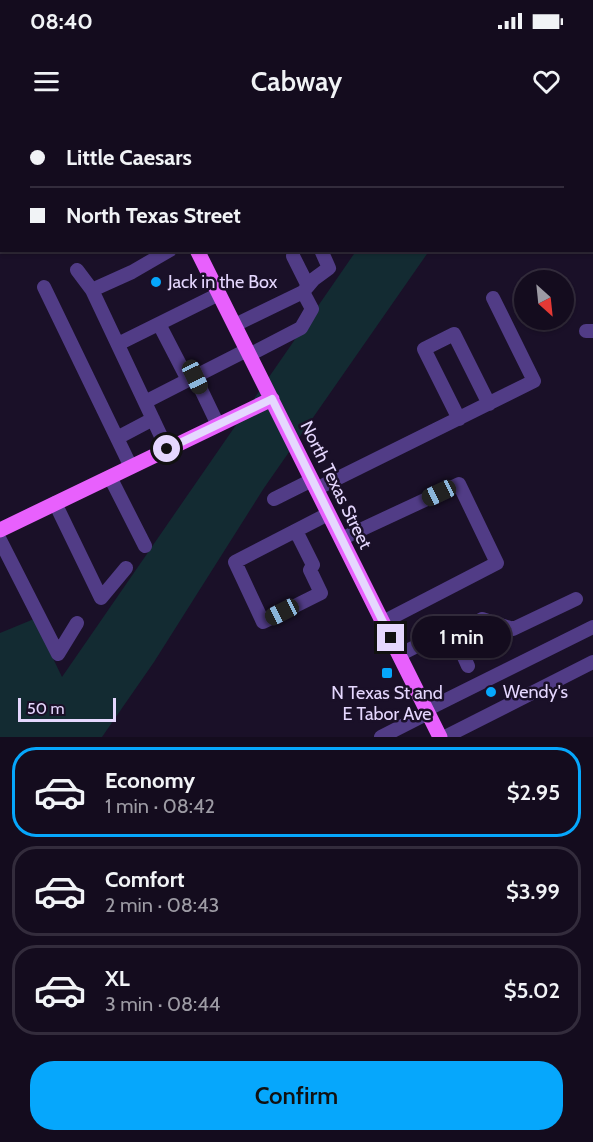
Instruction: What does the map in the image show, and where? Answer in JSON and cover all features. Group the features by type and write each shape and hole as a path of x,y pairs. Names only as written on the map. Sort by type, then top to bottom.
{"main road":[{"name":"North Texas Street","path":"198,252 427,711 437,736"},
{"path":"0,530 272,399"}],"lane":[{"path":"92,290 132,272 167,252"},
{"path":"234,325 305,289 329,268 322,252"},
{"path":"146,402 301,328 312,309 293,256"},
{"path":"77,270 92,290 167,449"},
{"path":"44,286 131,467"},
{"path":"118,344 219,294"},
{"path":"274,499 314,485 534,381 493,298"},
{"path":"159,324 218,425"},
{"path":"459,418 424,349 454,334 489,404"},
{"path":"117,438 153,419"},
{"path":"110,477 145,546"},
{"path":"341,539 459,484 496,563 382,622"},
{"path":"55,503 101,597 126,568"},
{"path":"296,531 313,565 310,570 321,593 263,622 235,562 328,514"},
{"path":"0,540 49,637"},
{"path":"0,573 13,567"},
{"path":"399,655 458,625 473,624 482,619 513,629 576,599"},
{"path":"381,737 427,711 593,627"},
{"path":"451,628 468,666"},
{"path":"437,736 593,662"}],"shaded area":[{"path":"355,252 428,252 264,488 154,662 102,737 0,737 0,633 34,619 62,677"}],"place":[{"name":"Jack in the Box","path":"156,282"},
{"name":"N Texas St and E Tabor Ave","path":"387,673"},
{"name":"Wendy's","path":"491,692"}],"route":[{"path":"167,449 272,399 391,638"}]}
